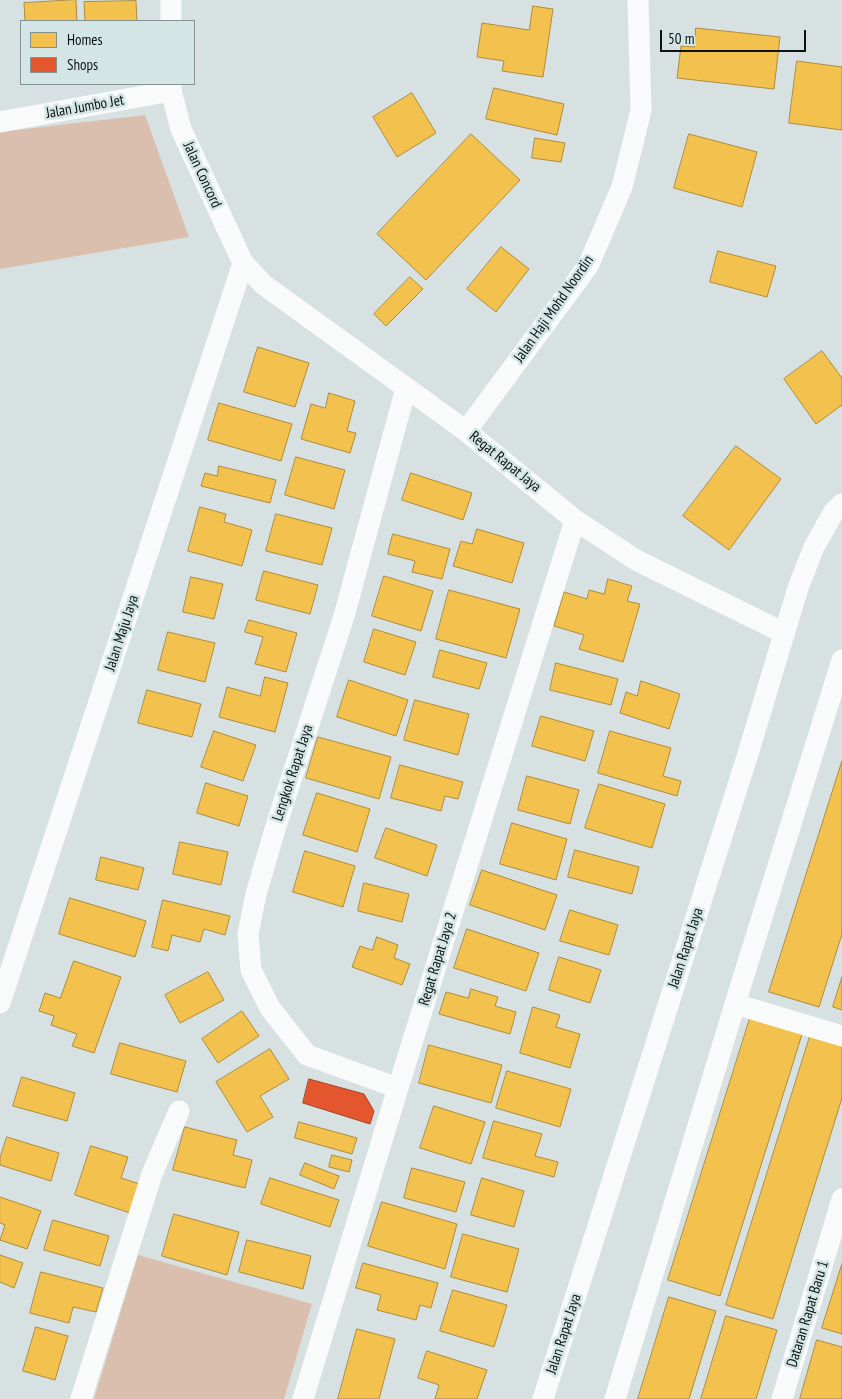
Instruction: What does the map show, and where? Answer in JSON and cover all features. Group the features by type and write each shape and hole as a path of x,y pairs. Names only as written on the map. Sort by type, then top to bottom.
{"street":[{"path":"171,0 171,20"},
{"name":"Jalan Haji Mohd Noordin","path":"466,431 588,266 622,187 641,110 638,0"},
{"name":"Jalan Jumbo Jet","path":"0,122 171,87"},
{"name":"Jalan Concord","path":"171,87 181,129 243,263"},
{"name":"Regat Rapat Jaya","path":"243,263 264,285 466,431 575,520 636,560 784,634"},
{"name":"Jalan Maju Jaya","path":"0,1003 243,263"},
{"name":"Lengkok Rapat Jaya","path":"398,1088 308,1055 270,1008 251,970 248,934 256,894 276,826 344,616 406,388"},
{"name":"Jalan Rapat Jaya","path":"543,1399 738,785 798,588 814,547 833,514 842,504"},
{"name":"Regat Rapat Jaya 2","path":"303,1399 575,520"},
{"path":"615,1399 842,660"},
{"path":"735,1004 842,1036"},
{"path":"81,1399 152,1174 179,1111"},
{"name":"Dataran Rapat Baru 1","path":"782,1399 842,1199"}],"shaded area":[{"path":"145,115 189,237 0,269 0,132"},
{"path":"138,1255 312,1304 284,1399 94,1399"}],"building: Homes":[{"path":"76,0 77,20 25,20 24,3"},
{"path":"136,1 137,20 85,20 84,2"},
{"path":"533,6 553,9 543,77 502,71 504,61 477,57 482,23 529,30"},
{"path":"696,28 780,37 774,89 677,78 681,46 694,47"},
{"path":"797,61 842,67 842,130 789,123"},
{"path":"494,88 564,104 557,135 486,119"},
{"path":"412,93 436,133 397,157 373,117"},
{"path":"471,134 520,180 426,280 377,234"},
{"path":"689,134 757,152 742,207 674,188"},
{"path":"535,138 565,143 561,162 532,158"},
{"path":"501,247 529,269 496,312 467,289"},
{"path":"718,251 776,266 767,297 710,282"},
{"path":"410,277 423,289 386,326 374,314"},
{"path":"258,347 309,363 295,407 244,392"},
{"path":"822,351 842,378 842,405 816,424 784,379"},
{"path":"329,393 355,401 347,431 356,433 350,453 301,439 311,404 325,408"},
{"path":"219,403 292,424 281,461 208,440"},
{"path":"736,446 781,479 729,550 683,516"},
{"path":"296,457 345,470 334,509 285,495"},
{"path":"219,466 276,480 270,503 201,486 205,473 217,476"},
{"path":"411,473 472,493 463,520 402,500"},
{"path":"200,507 226,514 224,522 252,530 242,566 188,551"},
{"path":"276,514 332,528 322,565 266,551"},
{"path":"477,529 524,543 512,583 453,566 461,541 472,544"},
{"path":"393,534 450,549 442,579 412,572 415,561 388,554"},
{"path":"264,571 318,585 310,614 256,600"},
{"path":"384,576 433,591 421,631 372,616"},
{"path":"191,577 223,584 214,619 183,612"},
{"path":"608,579 632,586 627,601 640,604 623,662 579,649 584,635 554,626 564,592 587,599 589,590 604,594"},
{"path":"449,590 520,609 506,658 436,639"},
{"path":"249,620 297,633 286,672 255,664 263,637 245,632"},
{"path":"374,629 416,642 405,675 364,662"},
{"path":"168,632 215,643 205,682 158,670"},
{"path":"440,650 487,663 479,689 433,677"},
{"path":"556,663 618,679 611,705 550,690"},
{"path":"265,677 288,683 275,732 219,717 227,687 260,696"},
{"path":"349,680 408,700 396,736 337,717"},
{"path":"641,681 680,694 669,729 620,713 626,692 637,696"},
{"path":"147,690 201,704 192,737 138,723"},
{"path":"415,700 469,714 458,755 404,740"},
{"path":"541,716 594,731 585,761 532,746"},
{"path":"214,731 256,745 243,781 201,767"},
{"path":"610,731 671,748 663,776 681,781 677,796 598,773"},
{"path":"318,737 391,757 379,799 306,778"},
{"path":"842,761 842,934 819,1007 769,992"},
{"path":"400,765 463,782 458,799 445,796 441,811 391,798"},
{"path":"527,776 579,790 570,824 518,810"},
{"path":"206,783 248,796 239,826 197,813"},
{"path":"599,784 665,804 652,848 585,828"},
{"path":"317,793 370,809 357,852 303,835"},
{"path":"512,823 567,839 556,880 500,864"},
{"path":"386,828 437,845 427,876 375,858"},
{"path":"180,842 228,852 221,885 173,874"},
{"path":"575,850 639,867 632,894 568,877"},
{"path":"305,851 355,866 343,907 293,892"},
{"path":"101,857 144,868 138,890 96,880"},
{"path":"482,870 557,895 545,930 470,905"},
{"path":"364,883 409,894 402,922 358,911"},
{"path":"70,898 146,921 135,957 59,934"},
{"path":"163,900 230,916 225,935 204,929 200,942 172,935 168,951 152,947"},
{"path":"570,910 618,925 609,955 560,941"},
{"path":"467,929 539,953 526,991 454,968"},
{"path":"377,937 398,945 394,958 410,964 402,985 352,967 360,946 372,950"},
{"path":"559,957 601,970 590,1003 549,990"},
{"path":"74,961 121,977 94,1053 72,1046 77,1034 51,1025 54,1016 39,1011 45,993 60,998"},
{"path":"208,972 224,1000 180,1023 165,995"},
{"path":"842,977 842,1010 833,1007"},
{"path":"471,989 498,997 495,1006 516,1012 510,1034 439,1014 446,992 468,998"},
{"path":"533,1007 560,1015 556,1027 580,1034 570,1068 520,1053"},
{"path":"242,1011 259,1036 218,1063 202,1039"},
{"path":"752,1012 804,1028 720,1296 668,1280"},
{"path":"812,1030 842,1039 842,1098 773,1319 726,1305"},
{"path":"120,1043 186,1061 177,1092 111,1074"},
{"path":"429,1045 502,1065 491,1103 419,1083"},
{"path":"270,1049 289,1079 260,1096 273,1117 247,1132 216,1082"},
{"path":"507,1071 571,1089 560,1127 496,1108"},
{"path":"22,1077 75,1093 67,1121 13,1106"},
{"path":"434,1106 485,1122 471,1164 420,1148"},
{"path":"494,1121 542,1134 535,1156 558,1162 554,1177 483,1158"},
{"path":"299,1122 357,1138 352,1154 295,1138"},
{"path":"185,1127 237,1140 233,1155 252,1160 245,1188 173,1170"},
{"path":"7,1137 59,1153 51,1181 0,1165 0,1158"},
{"path":"91,1146 128,1157 121,1178 140,1184 130,1213 75,1195"},
{"path":"332,1155 352,1160 349,1172 329,1167"},
{"path":"305,1163 339,1176 334,1189 300,1175"},
{"path":"412,1168 465,1182 456,1212 404,1198"},
{"path":"270,1178 339,1200 330,1227 261,1204"},
{"path":"482,1178 524,1191 514,1227 471,1215"},
{"path":"0,1197 41,1211 27,1249 0,1240 5,1225 0,1223"},
{"path":"382,1202 457,1224 445,1269 368,1246"},
{"path":"174,1214 239,1232 227,1275 162,1256"},
{"path":"53,1220 109,1236 100,1266 44,1250"},
{"path":"463,1234 519,1249 507,1292 451,1277"},
{"path":"247,1240 311,1256 303,1289 239,1272"},
{"path":"0,1255 23,1263 14,1288 0,1282"},
{"path":"363,1263 438,1283 431,1308 420,1305 416,1320 377,1310 381,1295 356,1288"},
{"path":"842,1264 842,1334 822,1328"},
{"path":"41,1272 103,1288 96,1312 73,1307 69,1323 30,1313"},
{"path":"453,1290 507,1305 494,1347 440,1331"},
{"path":"669,1297 716,1311 689,1399 638,1399"},
{"path":"726,1316 777,1330 756,1399 701,1399"},
{"path":"36,1327 68,1336 55,1380 23,1371"},
{"path":"357,1329 395,1339 379,1399 338,1399"},
{"path":"817,1340 842,1347 842,1399 800,1399"},
{"path":"427,1351 487,1370 477,1399 435,1399 439,1385 418,1378"}],"building: Shops":[{"path":"309,1079 364,1094 374,1111 370,1124 303,1103"}]}
